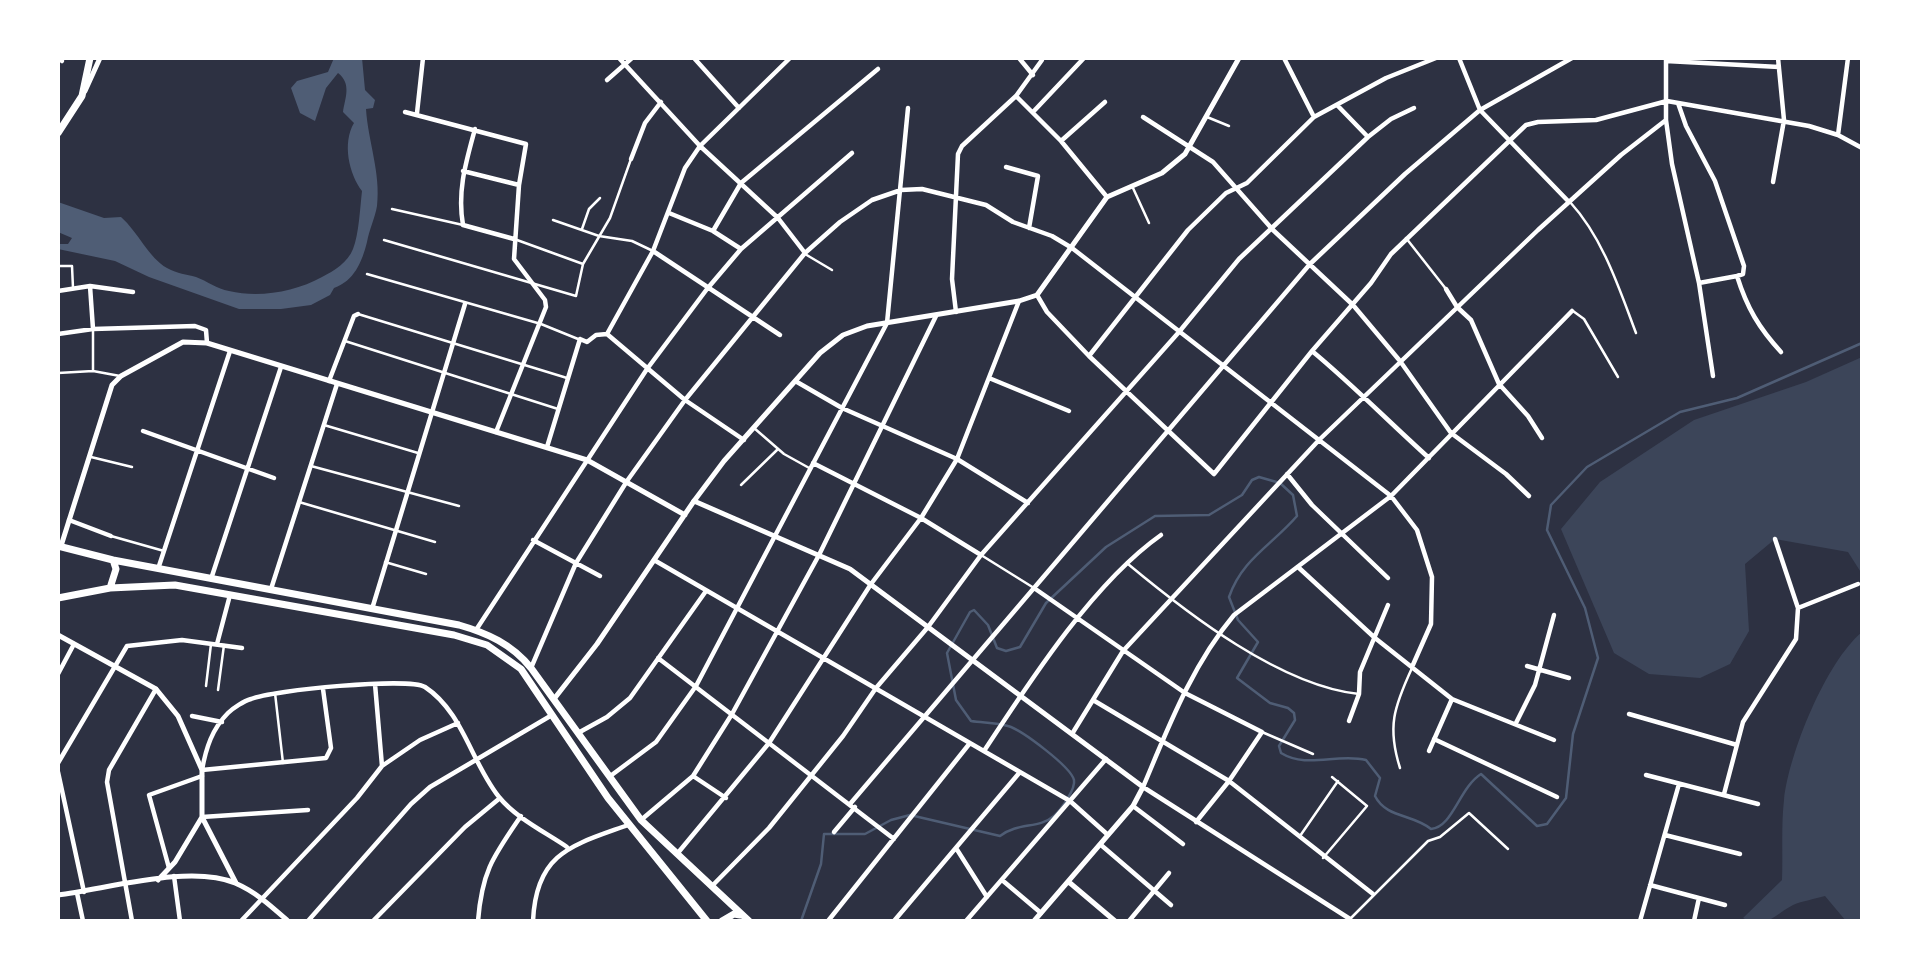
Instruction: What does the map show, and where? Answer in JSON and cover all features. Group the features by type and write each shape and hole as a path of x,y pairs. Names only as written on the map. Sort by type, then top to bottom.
{"highway":[{"path":"58,133 77,106 86,85 90,58"},
{"path":"60,546 113,560 476,630 506,644 521,654 608,778 641,820 710,888 747,919"},
{"path":"110,588 116,569 113,560"},
{"path":"58,598 110,588 175,585 472,639 500,652 521,669 628,825 657,855 707,921"},
{"path":"722,921 734,914 747,919"}],"main road":[{"path":"77,106 100,58"},
{"path":"554,699 694,500 820,353 843,335 887,323 1019,301 1037,295 1107,197 1133,188 1162,173 1190,146 1239,58"},
{"path":"60,546 107,395 121,376 192,341 207,343 587,460 685,515"},
{"path":"694,500 850,569 1143,787 1133,806 1070,883 1034,921"},
{"path":"58,635 156,689 178,716 202,773 202,817 236,883"},
{"path":"158,880 169,868 202,817"},
{"path":"58,895 174,876 201,875 236,883 263,899 288,921"},
{"path":"1070,883 1115,921"}],"street":[{"path":"417,113 423,58"},
{"path":"619,58 700,146 778,218 805,253 832,271"},
{"path":"607,80 632,58"},
{"path":"607,334 653,251 685,168 700,146 790,58"},
{"path":"1019,58 1033,75"},
{"path":"1033,112 1084,58"},
{"path":"1284,58 1314,117"},
{"path":"1089,356 1188,230 1226,193 1247,183 1314,117 1386,78 1436,58"},
{"path":"1459,58 1479,110 1580,214 1612,271 1636,333"},
{"path":"834,832 924,716 1310,264 1405,174 1479,110 1572,58"},
{"path":"1773,182 1784,120 1778,58"},
{"path":"1838,135 1848,58"},
{"path":"698,59 739,108"},
{"path":"956,312 952,279 958,154 962,146 1016,96 1042,59"},
{"path":"1713,376 1699,283 1672,164 1666,120 1666,60 1779,67"},
{"path":"713,231 741,183 878,69"},
{"path":"1016,96 1061,141 1107,197"},
{"path":"1037,295 1047,312 1089,356 1214,474 1272,404 1311,351 1406,238 1454,197 1526,125 1538,122 1596,120 1667,101 1784,120 1838,135 1862,148"},
{"path":"384,240 576,296 583,264 610,218 645,123 661,102"},
{"path":"1061,141 1105,102"},
{"path":"1678,102 1732,226 1744,265 1743,274 1699,283"},
{"path":"1337,105 1368,137"},
{"path":"608,778 656,742 696,686 887,323 908,108"},
{"path":"710,888 769,828 844,736 876,688 928,627 981,555 1179,332 1239,259 1273,230 1368,137 1391,120 1414,108"},
{"path":"404,112 417,113 526,144 514,239 518,267 545,300 541,324 496,432"},
{"path":"1143,117 1213,162 1273,230 1353,304 1400,361 1451,433 1506,474 1529,496"},
{"path":"1207,117 1229,126"},
{"path":"1072,734 1123,652 1319,440 1569,202 1666,120"},
{"path":"463,225 459,203 463,171 475,129"},
{"path":"476,630 648,369 707,289 741,249 852,153"},
{"path":"1006,167 1038,177 1029,228"},
{"path":"463,171 519,185"},
{"path":"1133,188 1149,223"},
{"path":"531,668 576,563 627,481 685,400 805,253 872,200 901,190 937,191 956,199 986,205 1013,222 1072,248 1391,496 1417,530 1432,577 1431,624 1397,699 1391,740 1400,768"},
{"path":"582,229 589,209 600,198"},
{"path":"391,209 514,239 583,264"},
{"path":"669,213 713,231 741,249"},
{"path":"553,220 598,236 632,241 653,251 752,319 780,335"},
{"path":"1406,238 1457,307 1471,320 1499,383 1528,416 1542,438"},
{"path":"58,266 72,266 73,288"},
{"path":"367,274 541,324 587,342 596,335 607,334 685,400 744,440"},
{"path":"1737,276 1746,304 1758,327 1781,352"},
{"path":"90,286 93,371"},
{"path":"58,290 90,286 133,292"},
{"path":"677,855 769,743 871,584 921,518 957,459 1019,301"},
{"path":"372,609 465,304"},
{"path":"1508,849 1469,813 1440,837 1428,841 1350,919 1143,787 1185,693 1218,634 1234,615 1341,531 1391,496 1572,311 1584,318 1618,377"},
{"path":"329,382 358,314 567,378"},
{"path":"641,820 693,776 732,714 819,555 936,316"},
{"path":"58,334 93,329 203,327 208,332 207,343"},
{"path":"548,447 580,339"},
{"path":"345,341 558,409"},
{"path":"158,569 230,351"},
{"path":"1311,351 1365,395 1379,412 1429,458"},
{"path":"211,579 281,367"},
{"path":"58,373 93,371 121,376"},
{"path":"989,378 1069,411"},
{"path":"797,382 842,408 957,459 1028,503"},
{"path":"271,590 337,384"},
{"path":"324,425 420,454"},
{"path":"754,428 778,449 855,483 921,518 1034,588 1185,693 1313,754"},
{"path":"143,431 274,478"},
{"path":"741,485 778,449"},
{"path":"88,456 132,467"},
{"path":"311,466 459,506"},
{"path":"1287,474 1312,505 1388,578"},
{"path":"299,502 435,542"},
{"path":"69,520 111,536 164,551"},
{"path":"984,751 1020,695 1077,619 1128,564 1161,535"},
{"path":"1724,794 1742,722 1796,639 1798,608 1775,539"},
{"path":"533,540 600,576"},
{"path":"654,560 1070,801 1108,835"},
{"path":"386,562 426,574"},
{"path":"1128,564 1218,634 1286,670 1337,692 1359,694"},
{"path":"1298,567 1375,638 1452,699 1555,740"},
{"path":"1798,608 1858,584"},
{"path":"578,733 607,718 630,698 706,591"},
{"path":"206,686 214,644 230,594"},
{"path":"1349,721 1359,694 1360,672 1388,605"},
{"path":"1516,723 1539,670 1554,615"},
{"path":"58,762 128,646 182,640 242,648"},
{"path":"58,674 74,644"},
{"path":"218,690 224,645"},
{"path":"658,658 894,839"},
{"path":"1527,666 1569,678"},
{"path":"202,773 207,743 229,712 251,699 275,693 406,681 422,685 436,695 458,723 476,762 500,798 567,848"},
{"path":"375,684 382,766"},
{"path":"132,921 107,782 109,770 156,689"},
{"path":"169,868 149,795 202,773 326,758 330,754 323,689"},
{"path":"275,693 283,763"},
{"path":"1429,751 1452,699"},
{"path":"1093,700 1163,739 1229,781 1323,858 1373,894"},
{"path":"1629,714 1737,745"},
{"path":"308,921 411,804 430,787 553,715"},
{"path":"192,716 222,722"},
{"path":"241,921 357,798 382,766 420,740 458,723"},
{"path":"1196,822 1229,781 1262,732"},
{"path":"1434,739 1557,797"},
{"path":"828,921 970,743"},
{"path":"966,921 1106,759"},
{"path":"58,772 81,892 83,921"},
{"path":"894,921 1020,772"},
{"path":"1646,775 1758,804"},
{"path":"693,776 726,798"},
{"path":"1323,858 1367,806 1332,777"},
{"path":"1298,838 1338,781"},
{"path":"1640,921 1679,784"},
{"path":"373,921 465,827 500,798"},
{"path":"1133,806 1183,844"},
{"path":"202,817 308,810"},
{"path":"478,921 480,894 488,865 521,816"},
{"path":"533,921 540,885 558,855 567,848 628,825"},
{"path":"1665,835 1740,854"},
{"path":"1101,845 1171,905"},
{"path":"956,848 987,897"},
{"path":"1129,921 1156,892 1169,873"},
{"path":"174,876 180,921"},
{"path":"1002,880 1041,913"},
{"path":"1650,885 1725,905"},
{"path":"1694,921 1699,898"}],"shaded area":[{"path":"334,58 362,58 365,90 375,100 373,108 366,109 378,194 376,210 360,263 352,276 334,288 330,295 311,305 281,309 239,309 149,277 115,261 58,249 58,244 68,244 72,238 58,232 58,202 104,218 121,217 161,264 225,290 252,294 277,292 311,282 336,269 348,258 355,243 362,191 349,158 348,140 354,123 343,112 346,86 338,73 326,88 315,121 300,113 291,88 297,81 328,72"},
{"path":"1862,357 1862,574 1848,552 1775,539 1745,564 1749,631 1730,664 1700,678 1649,674 1614,653 1561,529 1600,482 1694,420 1806,382"},
{"path":"1862,632 1862,921 1846,921 1825,896 1793,905 1770,920 1751,922 1743,918 1782,880 1784,800 1801,734 1835,664"}],"waterway":[{"path":"801,921 821,864 824,834 865,834 891,820 910,815 1000,836 1014,829 1048,820 1060,810 1070,794 1074,784 1071,774 1045,750 1008,726 971,721 956,700 947,653 970,612 974,610 988,625 997,648 1006,651 1020,647 1046,603 1106,547 1155,516 1209,515 1242,495 1252,480 1259,477 1280,483 1293,495 1297,516 1250,562 1229,597 1238,620 1258,642 1237,678 1270,703 1288,708 1294,713 1295,720 1279,746 1281,753 1301,760 1366,760 1380,778 1375,796 1380,803 1393,812 1431,829 1445,822 1467,788 1481,774 1537,826 1547,824 1566,798 1573,734 1598,658 1585,608 1547,530 1551,505 1587,467 1680,412 1737,398 1862,343"}]}
